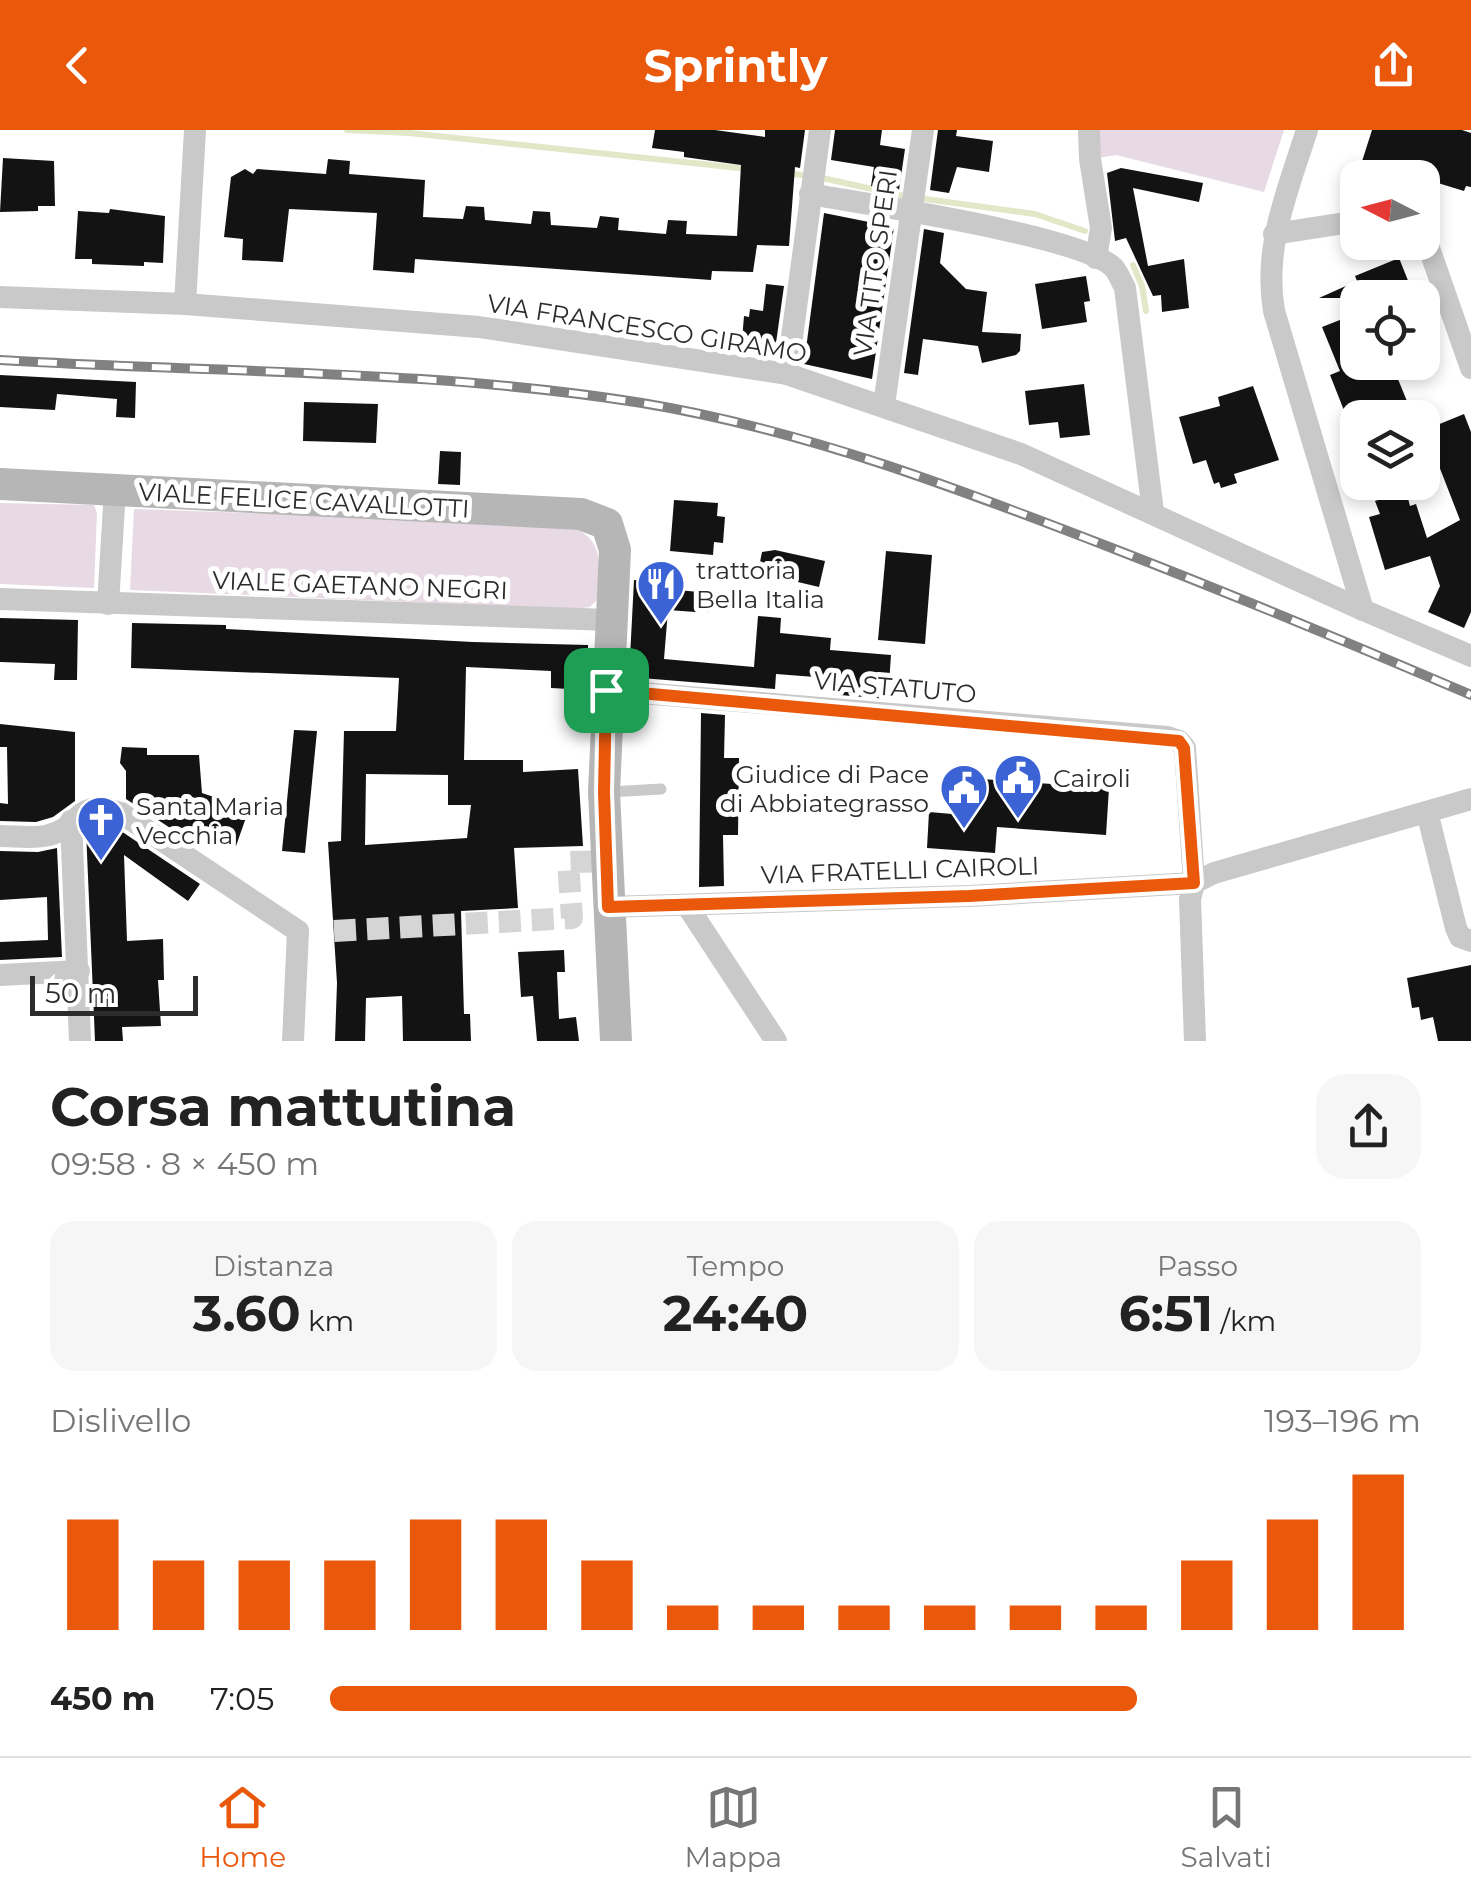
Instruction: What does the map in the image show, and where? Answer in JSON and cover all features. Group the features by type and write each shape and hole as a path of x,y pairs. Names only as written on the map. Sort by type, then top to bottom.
{"street":[{"path":"185,304 196,130"},
{"path":"787,374 820,130"},
{"name":"VIA TITO SPERI","path":"884,405 922,130"},
{"path":"1090,130 1090,159 1101,228 1096,258"},
{"path":"1307,130 1274,234 1270,284 1274,311 1363,610"},
{"path":"810,194 995,228 1096,258 1114,268 1125,288 1153,512"},
{"path":"1274,234 1340,224"},
{"path":"1433,260 1471,368"},
{"name":"VIA FRANCESCO GIRAMO","path":"0,297 185,304 480,327 787,374 1022,454 1471,656"},
{"name":"VIALE FELICE CAVALLOTTI","path":"0,484 581,514 607,524 615,550 610,620"},
{"path":"108,604 115,490"},
{"name":"VIALE GAETANO NEGRI","path":"0,599 610,620"},
{"path":"610,620 604,792 616,1041"},
{"name":"VIA STATUTO","path":"606,690 1179,741 1184,748 1194,883"},
{"name":"VIA FRATELLI CAIROLI","path":"608,907 688,907 1194,883 1214,873 1471,800"},
{"path":"0,836 50,835 84,810 102,807 121,813 298,932 293,1041"},
{"path":"1427,812 1456,928 1460,937 1471,941"},
{"path":"71,822 80,1041"},
{"path":"1194,883 1190,916 1195,1041"},
{"path":"688,907 776,1041"},
{"path":"0,976 79,971"}],"lane":[{"path":"604,792 661,789"}],"shaded area":[{"path":"1096,130 1284,130 1264,192 1116,155 1098,158"},
{"path":"0,503 94,505 94,588 0,584"},
{"path":"134,509 564,524 577,529 594,544 600,574 598,599 590,607 576,609 130,590"}],"building":[{"path":"655,130 715,130 765,137 765,130 805,130 800,168 795,167 789,246 757,245 753,272 712,271 711,280 415,259 414,273 373,270 377,213 289,209 283,262 242,260 243,239 224,237 231,177 245,169 253,174 257,169 326,174 328,159 350,161 349,174 425,180 423,217 463,219 466,206 484,207 485,220 531,224 533,211 550,212 551,225 597,228 600,216 619,218 618,230 666,234 668,220 687,221 686,234 737,236 741,165 652,148"},
{"path":"835,130 882,130 880,145 905,149 899,190 871,186 874,167 831,160"},
{"path":"938,130 957,130 956,136 993,141 989,172 957,167 949,193 930,190"},
{"path":"1372,130 1462,130 1471,133 1471,187 1466,186 1464,191 1440,184 1440,160 1362,160"},
{"path":"3,158 54,161 55,206 38,206 38,211 0,212"},
{"path":"1121,168 1203,183 1199,202 1133,188 1148,266 1184,259 1189,308 1162,312 1161,295 1153,296 1126,238 1115,241 1107,173"},
{"path":"110,209 165,216 163,263 92,264 92,259 75,259 78,211 109,213"},
{"path":"824,213 894,227 872,379 804,364"},
{"path":"924,229 944,233 940,263 966,289 987,292 982,332 1021,334 1016,355 982,363 978,346 923,339 918,375 904,373"},
{"path":"1400,260 1408,280 1357,280 1355,276"},
{"path":"1086,276 1090,301 1084,302 1087,322 1042,329 1035,284"},
{"path":"766,284 784,286 776,343 742,340 744,316 749,317 750,309 763,311"},
{"path":"1340,289 1340,298 1319,298"},
{"path":"1340,320 1340,371 1322,327"},
{"path":"1340,371 1340,380 1398,380 1407,400 1340,400 1330,375"},
{"path":"0,375 136,382 135,418 116,417 117,399 57,394 55,410 0,407"},
{"path":"1084,384 1090,435 1060,438 1058,422 1029,425 1025,391"},
{"path":"1253,386 1279,460 1234,474 1237,483 1221,488 1219,482 1214,484 1206,460 1193,464 1179,417 1220,406 1218,397"},
{"path":"304,402 378,404 376,443 303,441"},
{"path":"1464,414 1471,432 1471,612 1464,628 1428,612 1440,586 1430,556 1385,570 1369,517 1380,514 1375,501 1408,500 1410,506 1416,504 1427,538 1460,520 1440,469 1440,424"},
{"path":"440,451 461,452 460,485 438,484"},
{"path":"674,500 718,503 717,516 725,517 723,543 714,542 713,555 670,551"},
{"path":"775,550 825,561 819,587 768,575 759,567 762,552"},
{"path":"886,551 932,555 925,644 878,640"},
{"path":"634,580 655,582 654,588 711,593 709,613 668,610 664,659 754,667 758,616 781,618 780,633 831,638 830,650 891,655 888,699 840,695 841,679 776,674 775,689 629,677"},
{"path":"0,618 78,620 77,680 54,680 55,664 0,662"},
{"path":"132,623 588,645 588,690 551,688 551,671 466,667 464,760 523,760 523,772 578,769 583,846 514,848 518,908 461,911 464,1014 470,1014 471,1041 403,1041 402,996 366,998 365,1041 335,1041 337,983 328,842 341,841 344,731 396,731 399,678 131,668","holes":["366,774 448,775 448,805 471,805 467,838 365,845"]},
{"path":"701,713 725,715 724,758 739,758 738,835 723,835 724,886 699,887"},
{"path":"0,724 75,732 75,801 53,817 36,822 0,821 0,803 8,804 7,747 0,747"},
{"path":"294,730 317,731 305,853 282,851"},
{"path":"122,747 147,748 147,755 199,755 202,793 249,809 236,846 190,830 187,839 126,799 126,771 120,763"},
{"name":"Cairoli","path":"967,778 1109,788 1106,835 997,827 995,853 927,848 929,812 964,815"},
{"path":"96,824 115,827 200,884 188,901 124,855 127,941 163,939 164,980 158,980 161,1026 122,1027 123,1041 95,1041 86,830"},
{"path":"57,848 62,957 0,960 0,942 48,940 47,897 0,900 0,851"},
{"path":"564,950 565,972 557,972 559,1019 576,1017 579,1041 537,1041 533,996 521,997 518,952"},
{"path":"1471,965 1471,1041 1438,1041 1433,1017 1421,1020 1419,1007 1412,1008 1407,978"}],"waterway":[{"path":"347,130 409,133 749,169"},
{"path":"786,173 801,175"},
{"path":"822,178 904,196"},
{"path":"918,198 1035,214 1085,231"},
{"path":"1133,265 1146,311"}],"tunnel":[{"path":"334,931 572,918 568,862 608,861"}],"railway":[{"path":"0,360 482,384 642,403 703,415 883,464 1000,506 1206,585 1471,695"}],"place":[{"name":"trattoria Bella Italia","path":"661,626"},
{"name":"Cairoli","path":"1018,820"},
{"name":"Giudice di Pace di Abbiategrasso","path":"964,830"},
{"name":"Santa Maria Vecchia","path":"101,862"}],"route":[{"path":"606,690 1179,741 1184,748 1194,883 969,896 608,907 606,690"}]}
